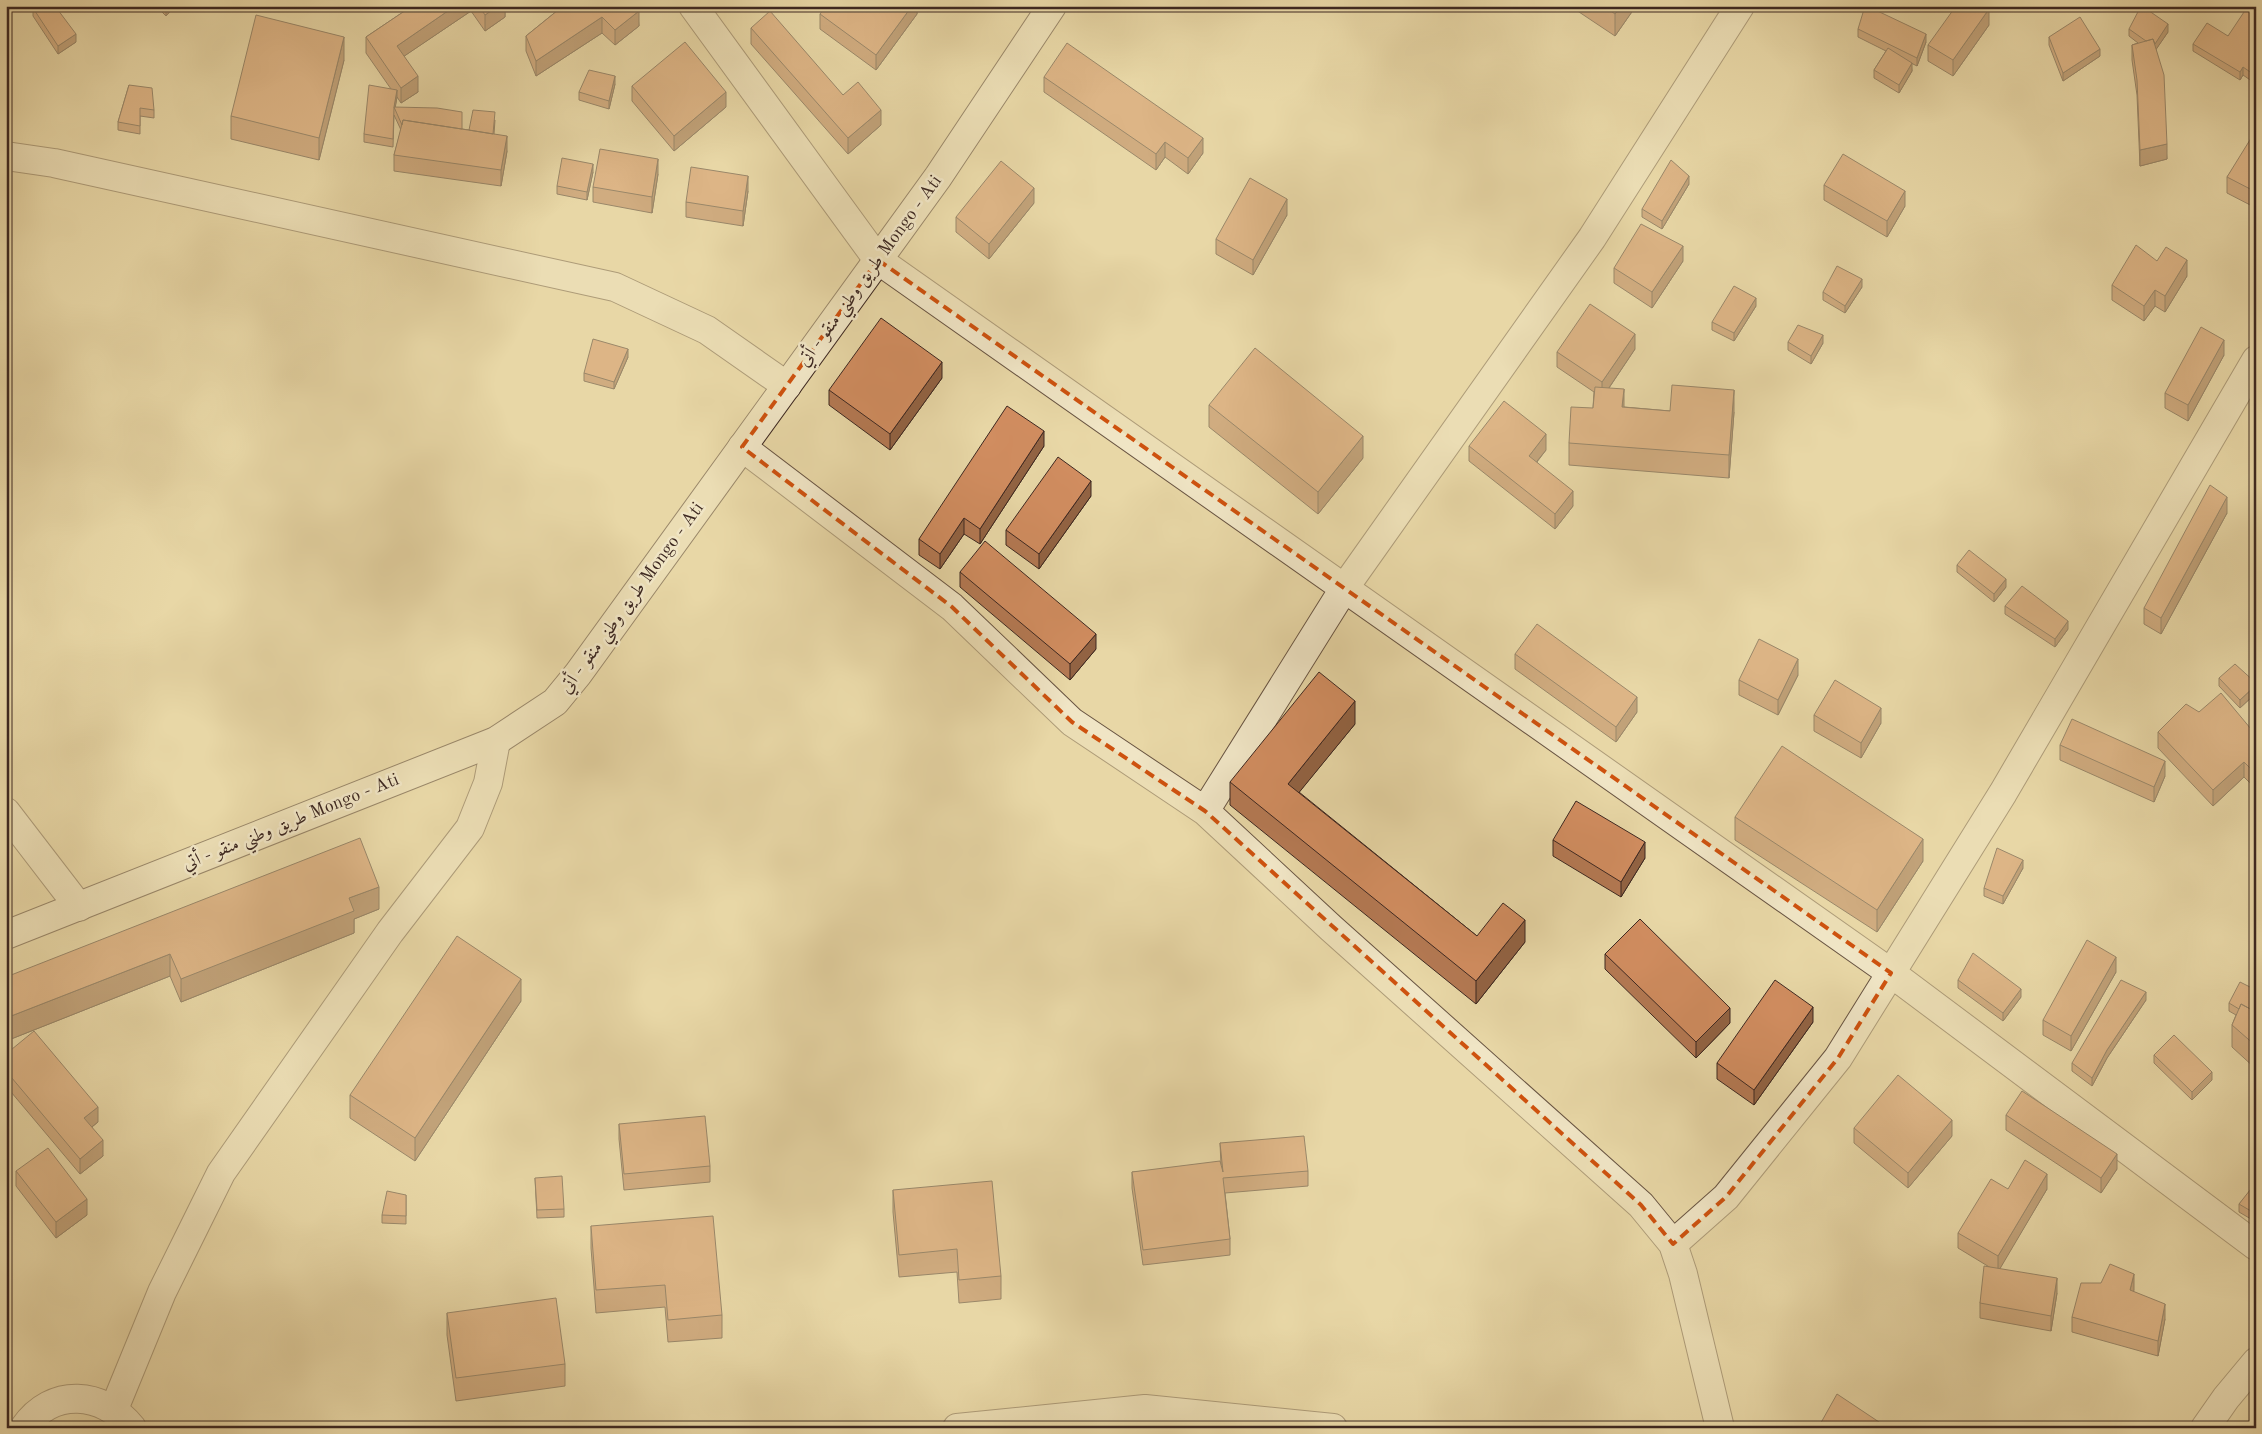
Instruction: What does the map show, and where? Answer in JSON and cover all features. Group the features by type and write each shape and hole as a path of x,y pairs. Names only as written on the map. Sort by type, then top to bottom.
{"street":[{"path":"693,6 878,260 1346,588 1891,974 2256,1246"},
{"name":"طريق وطني منقو - أتي Mongo - Ati","path":"6,935 496,741 555,702 578,674 938,177 1052,6"},
{"path":"1205,811 1346,588 1592,238 1740,6"},
{"path":"6,156 54,163 616,287 707,330 787,386"},
{"path":"1673,1244 1726,1197 1838,1058 2003,793 2256,360"},
{"path":"742,447 952,608 1072,722 1205,811 1331,928 1571,1140 1641,1205 1673,1244 1683,1274 1720,1428"},
{"path":"24,1428 30,1418 49,1404 71,1398 93,1400 123,1419 162,1292 221,1173 390,932 470,828 488,784 496,741"},
{"path":"6,812 79,906"},
{"path":"2205,1428 2226,1398 2256,1362"},
{"path":"957,1428 1146,1418 1333,1428"}],"highlighted area":[{"path":"878,260 1891,973 1838,1058 1726,1197 1673,1244 1641,1205 1205,811 1072,722 952,607 742,447"}],"building":[{"path":"36,6 55,6 76,34 58,46 33,8"},
{"path":"412,6 455,6 397,46 418,76 401,88 366,37"},
{"path":"479,6 498,6 485,15"},
{"path":"563,6 637,6 639,11 615,30 602,17 536,61 526,36"},
{"path":"826,6 912,6 876,55 820,14"},
{"path":"1604,6 1621,6 1615,14"},
{"path":"1865,6 1926,34 1917,58 1858,29"},
{"path":"1956,6 1986,6 1989,9 1953,60 1928,45"},
{"path":"2141,6 2168,24 2155,44 2153,39 2146,41 2129,29"},
{"path":"2248,6 2256,6 2256,76 2243,67 2240,72 2193,44 2207,23 2228,36"},
{"path":"770,11 843,95 858,82 881,110 848,138 751,28"},
{"path":"256,15 344,37 319,138 231,116"},
{"path":"2080,17 2100,49 2063,73 2049,37"},
{"path":"2153,39 2164,75 2167,144 2140,150 2137,80 2132,45"},
{"path":"685,42 726,92 674,136 632,86"},
{"path":"1067,43 1203,138 1188,158 1165,142 1156,154 1044,77"},
{"path":"1888,48 1912,63 1899,85 1874,70"},
{"path":"589,70 615,76 609,101 579,92"},
{"path":"129,85 152,88 154,110 140,108 140,126 118,122"},
{"path":"369,85 397,90 394,107 393,139 364,134"},
{"path":"394,107 437,108 462,112 462,129 403,120 402,125"},
{"path":"473,110 495,112 493,134 469,130"},
{"path":"403,120 507,136 501,170 394,155"},
{"path":"2253,135 2256,137 2256,192 2227,177"},
{"path":"600,149 658,159 652,197 593,187"},
{"path":"1843,154 1905,191 1887,221 1824,185"},
{"path":"562,158 593,164 587,192 557,186"},
{"path":"1671,160 1689,176 1662,221 1642,209"},
{"path":"1001,161 1034,188 989,244 956,217"},
{"path":"691,167 748,176 743,211 686,202"},
{"path":"1250,178 1287,199 1253,260 1216,239"},
{"path":"1641,224 1683,246 1652,292 1614,268"},
{"path":"2136,245 2157,261 2166,247 2187,260 2165,296 2155,290 2144,306 2112,285"},
{"path":"1837,266 1862,279 1845,306 1823,292"},
{"path":"1734,286 1756,298 1734,333 1712,322"},
{"path":"1590,304 1635,334 1602,382 1557,352"},
{"path":"881,318 942,362 890,434 829,390"},
{"path":"1798,325 1823,335 1811,356 1788,342"},
{"path":"2201,327 2224,340 2188,405 2165,393"},
{"path":"593,339 628,349 614,382 584,373"},
{"path":"1255,348 1363,436 1318,492 1209,405"},
{"path":"1672,385 1734,390 1729,455 1569,443 1571,407 1593,408 1595,387 1624,389 1622,407 1670,411"},
{"path":"1504,401 1546,434 1529,456 1573,491 1555,514 1469,446"},
{"path":"1007,406 1044,431 980,529 964,518 940,554 919,539"},
{"path":"1058,457 1091,481 1039,554 1006,530"},
{"path":"2210,485 2227,497 2161,618 2144,608"},
{"path":"985,541 1096,634 1070,664 960,572"},
{"path":"1969,550 2006,579 1994,594 1957,565"},
{"path":"2022,586 2068,621 2055,639 2005,606"},
{"path":"1537,624 1637,697 1616,727 1515,654"},
{"path":"1759,639 1798,659 1778,700 1739,680"},
{"path":"2235,664 2256,683 2240,700 2219,678"},
{"path":"1319,672 1355,701 1288,784 1477,936 1503,903 1525,920 1476,981 1230,782"},
{"path":"1835,680 1881,708 1861,743 1814,715"},
{"path":"2221,693 2256,735 2256,764 2251,769 2244,762 2213,790 2158,732 2186,704 2199,712"},
{"path":"2072,719 2165,761 2154,787 2060,745"},
{"path":"1782,746 1923,839 1877,910 1735,817"},
{"path":"1576,801 1645,842 1621,882 1553,840"},
{"path":"360,838 379,887 349,898 354,911 181,979 170,954 6,1018 6,977"},
{"path":"6,846 10,852 6,855"},
{"path":"1997,848 2023,860 2003,896 1984,888"},
{"path":"1640,919 1730,1008 1696,1042 1605,954"},
{"path":"457,936 521,979 415,1138 350,1095"},
{"path":"2087,940 2116,957 2071,1036 2043,1020"},
{"path":"1973,953 2021,989 2003,1013 1958,980"},
{"path":"1775,980 1813,1007 1754,1090 1717,1063"},
{"path":"2121,980 2146,992 2107,1050 2092,1078 2072,1063"},
{"path":"2240,982 2256,990 2256,1012 2241,1004 2239,1009 2229,1003"},
{"path":"2241,1004 2256,1012 2256,1046 2232,1025"},
{"path":"34,1031 98,1107 84,1118 103,1140 80,1159 6,1071 6,1054"},
{"path":"2174,1035 2212,1072 2192,1092 2154,1055"},
{"path":"1898,1075 1952,1120 1908,1173 1854,1128"},
{"path":"2022,1091 2117,1154 2101,1178 2006,1115"},
{"path":"705,1116 710,1166 624,1174 619,1124"},
{"path":"1304,1136 1308,1171 1223,1178 1230,1239 1143,1250 1132,1172 1220,1161 1223,1172 1220,1143"},
{"path":"48,1148 87,1199 56,1222 16,1171"},
{"path":"2025,1160 2047,1174 1998,1256 1958,1233 1991,1179 2008,1189"},
{"path":"562,1176 564,1209 537,1210 535,1178"},
{"path":"992,1181 1001,1276 959,1280 957,1249 899,1255 893,1190"},
{"path":"2254,1185 2256,1186 2256,1214 2239,1204"},
{"path":"387,1191 406,1195 406,1216 382,1215"},
{"path":"713,1216 722,1315 668,1320 665,1285 596,1290 591,1226"},
{"path":"2110,1264 2134,1274 2130,1290 2165,1304 2158,1341 2072,1317 2081,1283 2101,1283"},
{"path":"1984,1266 2057,1278 2051,1316 1980,1303"},
{"path":"556,1298 565,1364 456,1378 447,1313"},
{"path":"1837,1394 1888,1428 1818,1428"}]}
